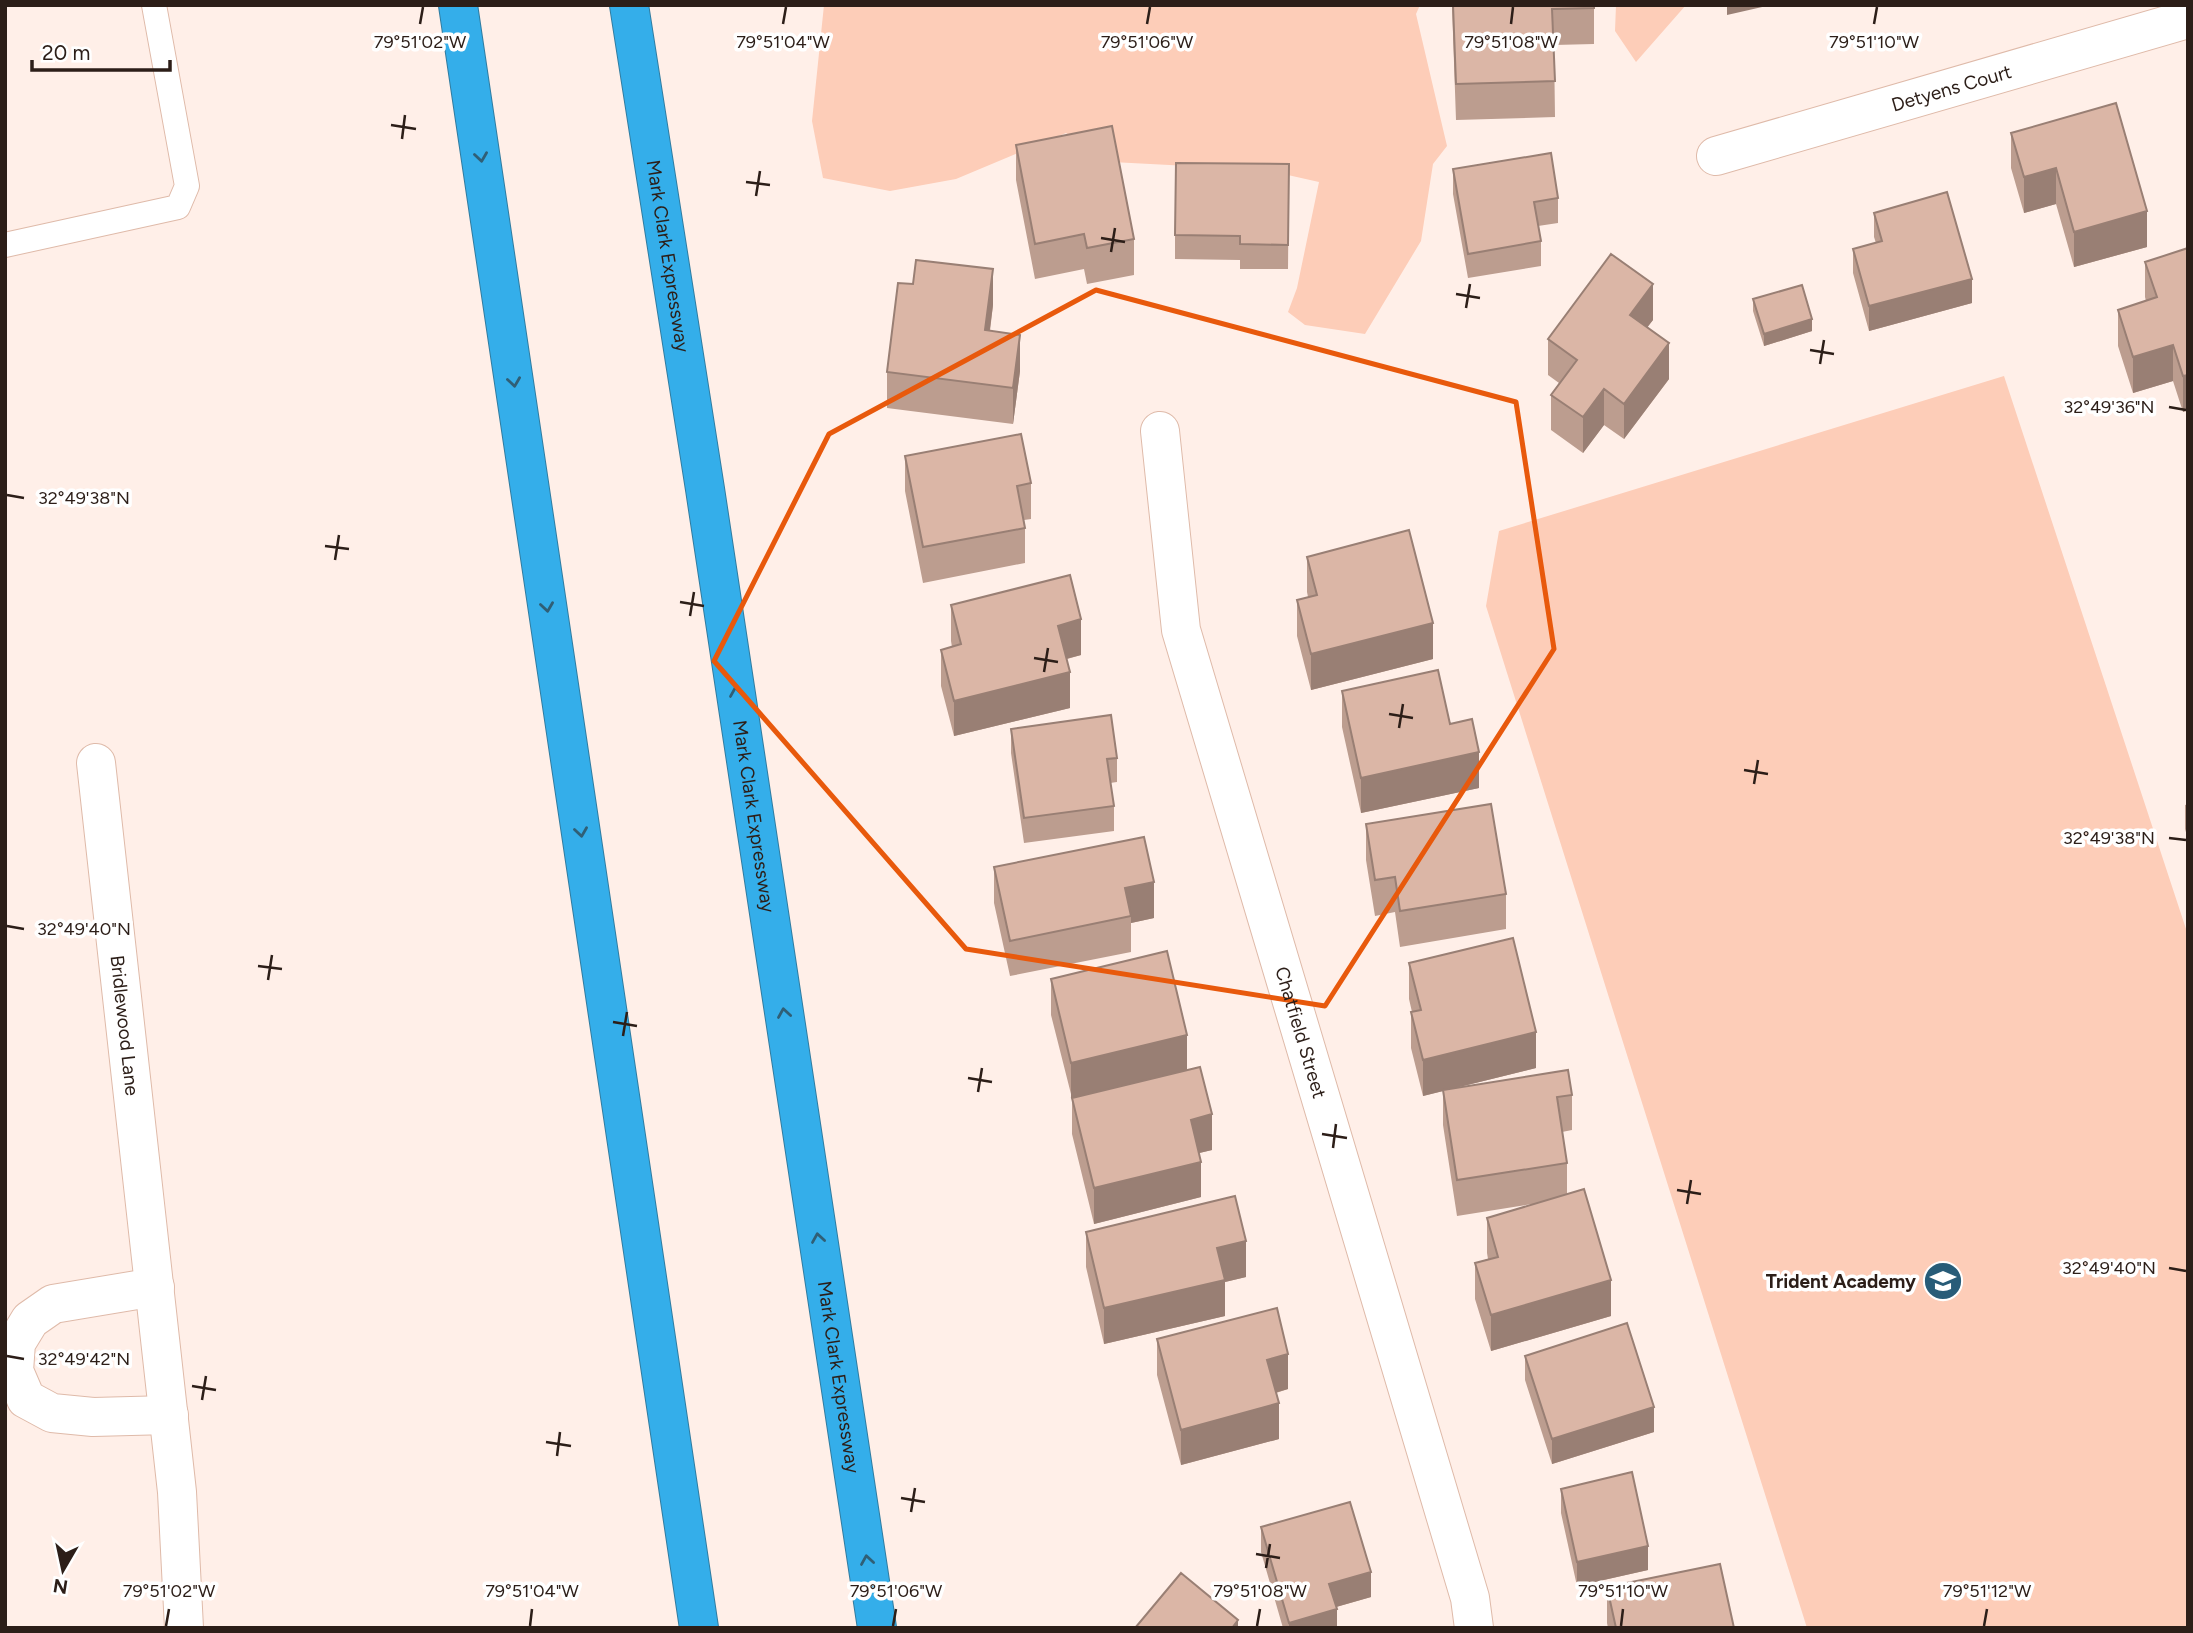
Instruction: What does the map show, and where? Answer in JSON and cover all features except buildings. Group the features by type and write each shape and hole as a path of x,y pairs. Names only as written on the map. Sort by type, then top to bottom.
{"highway":[{"path":"458,5 699,1628"},
{"name":"Mark Clark Expressway","path":"629,5 877,1628"}],"street":[{"name":"Detyens Court","path":"1716,156 2188,19"},
{"name":"Chatfield Street","path":"1160,431 1181,630 1470,1598 1474,1628"},
{"name":"Bridlewood Lane","path":"96,763 177,1492 184,1628"},
{"path":"155,1287 53,1304 30,1320 16,1343 14,1371 26,1399 52,1413 93,1417 169,1415"}],"lane":[{"path":"5,245 178,207 187,186 154,5"}],"highlighted area":[{"path":"1096,290 1516,402 1554,649 1325,1006 966,949 714,661 829,434"}],"shaded area":[{"path":"824,5 1420,5 1416,14 1447,146 1433,164 1421,241 1365,334 1305,325 1288,312 1297,288 1319,182 1265,170 1112,162 1066,133 956,179 890,191 823,178 812,121"},
{"path":"1616,5 1686,5 1636,62 1615,31"},
{"name":"Trident Academy","path":"2004,376 2188,935 2188,1628 1807,1628 1486,606 1499,531"}],"place":[{"name":"Trident Academy","path":"1943,1281"}]}
